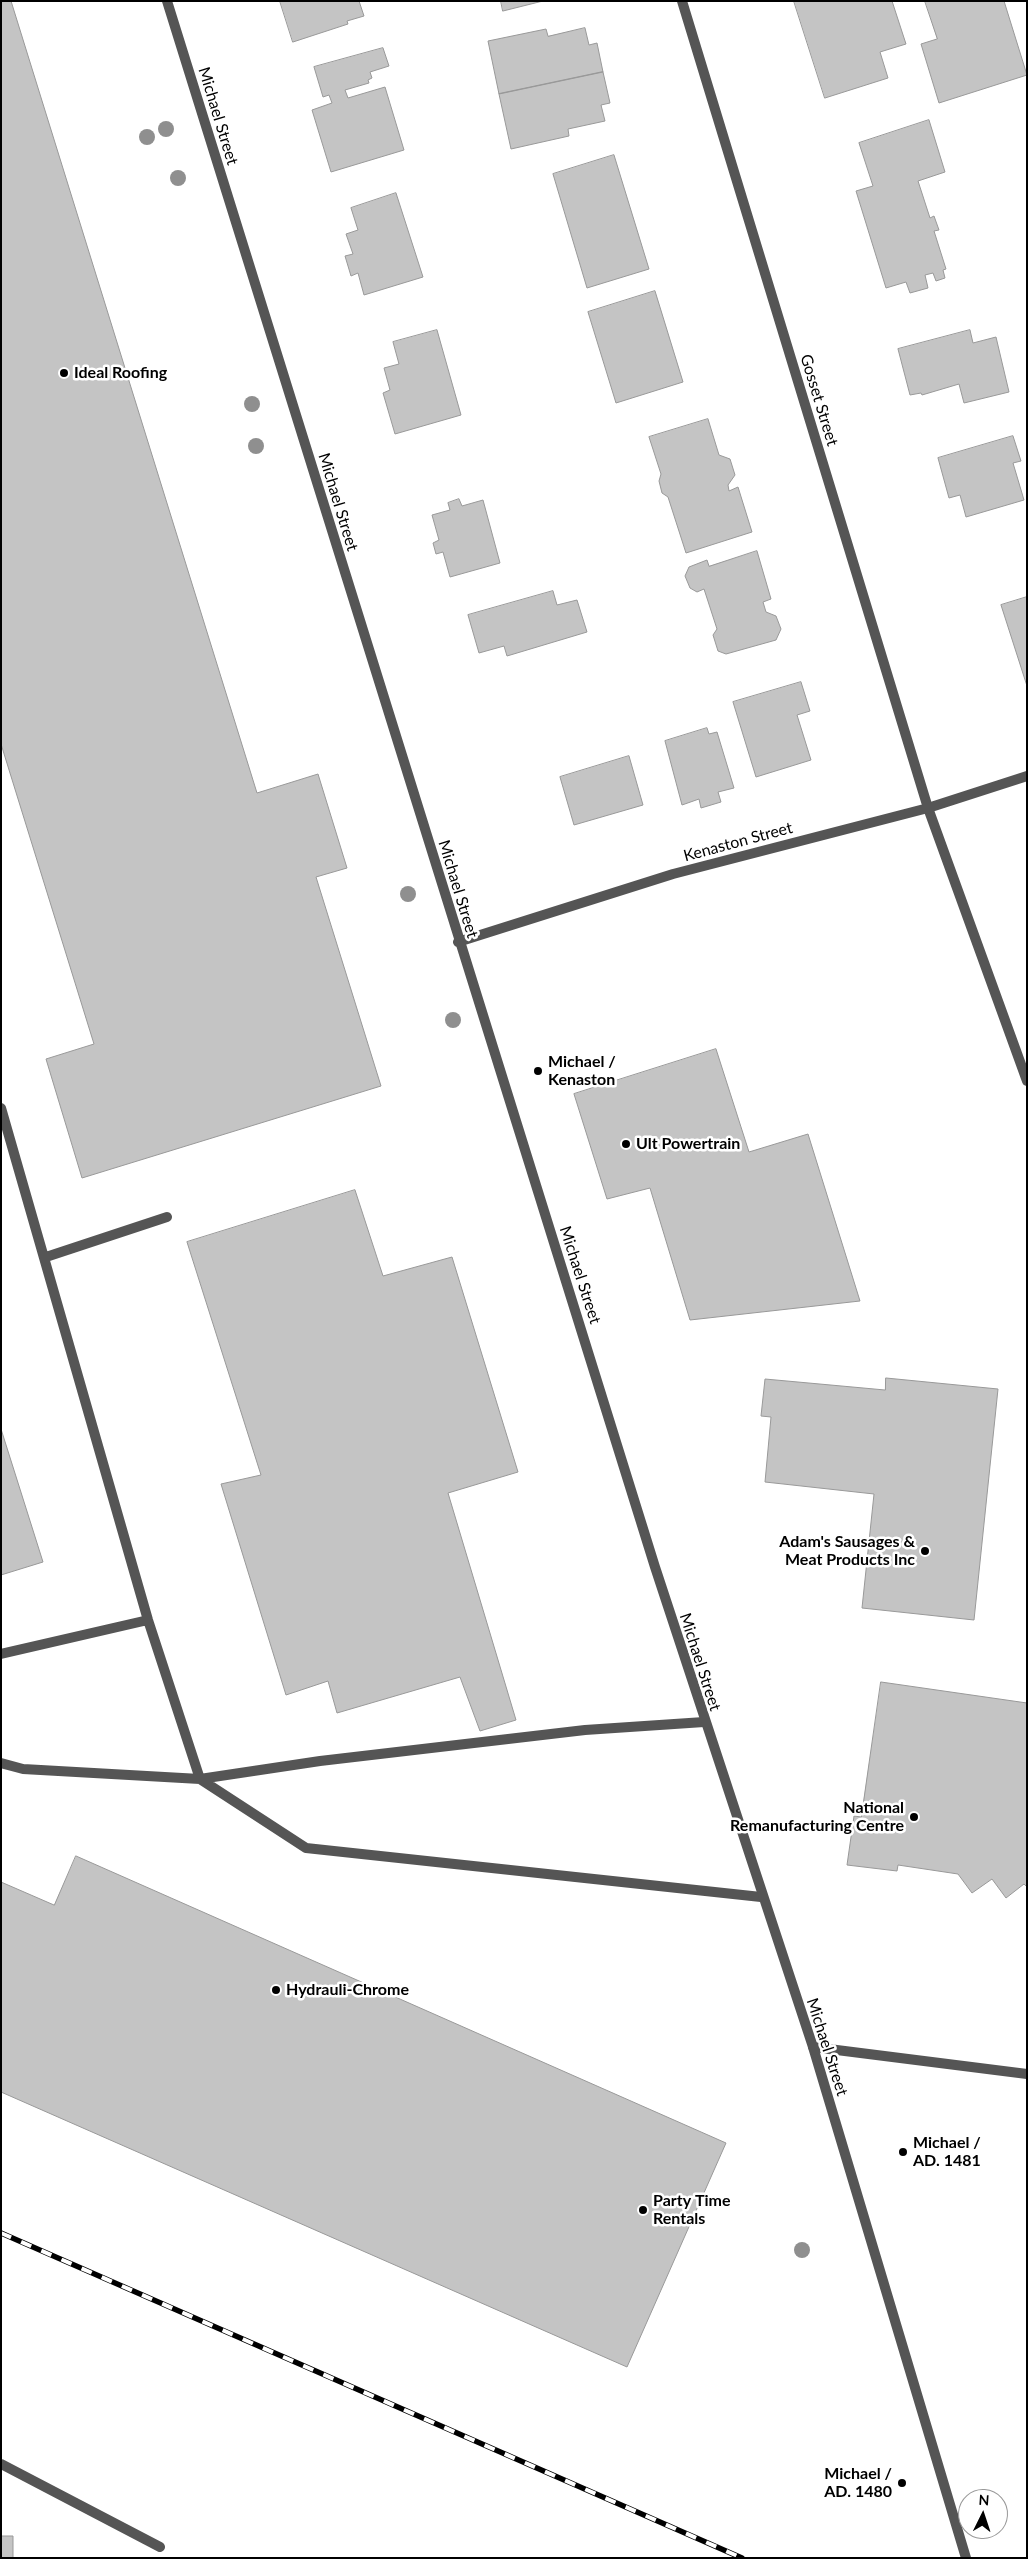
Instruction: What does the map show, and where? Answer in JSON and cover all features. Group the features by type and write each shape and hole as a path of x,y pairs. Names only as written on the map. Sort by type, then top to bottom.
{"street":[{"name":"Michael Street","path":"167,1 458,942 704,1722 813,2047 966,2558"},
{"name":"Gosset Street","path":"682,1 928,808 1027,1081"},
{"name":"Kenaston Street","path":"458,942 673,874 928,808 1027,776"},
{"path":"1,1108 46,1257 148,1620 200,1779 306,1848 761,1896"},
{"path":"46,1257 167,1217"},
{"path":"1,1654 148,1620"},
{"path":"1,1763 23,1769 200,1779 320,1761 586,1730 704,1722"},
{"path":"813,2047 1027,2074"},
{"path":"1,2464 160,2547"}],"building":[{"name":"Ideal Roofing","path":"1,1 11,1 257,793 318,774 347,868 316,877 381,1086 82,1178 46,1059 94,1044 1,744"},
{"path":"280,1 359,1 364,16 347,21 348,24 293,42"},
{"path":"501,1 543,1 503,11"},
{"path":"794,1 892,1 906,44 880,52 888,78 825,98"},
{"path":"925,1 1004,1 1027,75 939,103 921,44 937,39"},
{"path":"585,28 589,45 597,43 603,72 499,94 488,41 546,29 548,36"},
{"path":"383,48 389,66 370,72 372,78 368,80 369,83 345,90 348,98 385,87 404,150 331,172 312,110 332,103 329,95 323,97 314,67"},
{"path":"603,72 610,103 601,105 605,121 568,129 569,136 511,149 499,94"},
{"path":"929,120 945,172 918,181 930,218 934,216 939,230 934,231 946,269 943,270 945,278 936,281 933,273 925,275 928,288 910,293 906,282 886,288 856,191 873,186 859,143"},
{"path":"614,155 649,269 587,288 553,174"},
{"path":"396,193 423,277 364,295 358,273 351,276 345,256 353,254 346,234 358,230 351,208"},
{"path":"655,291 683,382 616,403 588,312"},
{"path":"437,330 461,415 395,434 383,393 390,390 384,368 399,364 393,342"},
{"path":"970,330 973,343 996,337 1009,392 964,403 959,384 922,395 921,393 910,395 898,349"},
{"path":"708,419 719,455 730,459 735,475 728,485 729,491 738,487 752,532 686,553 668,497 662,493 659,481 661,474 649,437"},
{"path":"1013,436 1021,461 1013,463 1024,500 966,517 960,495 949,498 938,458"},
{"path":"459,499 462,506 483,500 500,563 450,577 443,552 436,554 433,543 439,540 432,515 450,510 448,503"},
{"path":"757,551 771,599 763,602 766,612 776,616 781,629 776,640 726,654 718,651 713,635 717,629 704,589 697,592 690,588 685,576 689,567 707,560 709,566"},
{"path":"553,591 557,605 577,600 587,632 507,656 504,646 479,653 468,615"},
{"path":"1027,597 1027,686 1001,605"},
{"path":"801,682 810,711 797,715 811,760 756,777 733,702"},
{"path":"707,728 709,734 717,732 734,788 718,792 721,802 701,808 699,799 682,805 665,741"},
{"path":"629,756 643,805 574,825 560,777"},
{"path":"716,1049 749,1152 808,1134 860,1301 690,1320 650,1188 607,1199 574,1094"},
{"path":"355,1190 383,1276 452,1257 518,1472 448,1493 516,1720 480,1731 460,1677 337,1713 328,1681 286,1695 221,1484 261,1475 187,1242"},
{"name":"Adam's Sausages & Meat Products Inc","path":"886,1378 998,1389 974,1620 862,1608 874,1494 765,1482 771,1417 761,1416 765,1379 885,1390"},
{"path":"1,1429 43,1562 1,1575"},
{"path":"881,1682 1027,1703 1027,1887 1024,1884 1006,1898 992,1879 972,1893 958,1874 898,1865 897,1871 847,1865 854,1816 861,1817"},
{"path":"76,1856 726,2143 627,2367 1,2092 1,1882 54,1905"},
{"path":"1,2536 13,2536 13,2558 1,2558"}],"railway":[{"path":"1,2233 742,2558"}],"place":[{"name":"Ideal Roofing","path":"64,373"},
{"name":"Michael / Kenaston","path":"538,1071"},
{"name":"Ult Powertrain","path":"626,1144"},
{"name":"Adam's Sausages & Meat Products Inc","path":"925,1551"},
{"name":"National Remanufacturing Centre","path":"914,1817"},
{"name":"Hydrauli-Chrome","path":"276,1990"},
{"name":"Michael / AD. 1481","path":"903,2152"},
{"name":"Party Time Rentals","path":"643,2210"},
{"name":"Michael / AD. 1480","path":"902,2483"}]}
